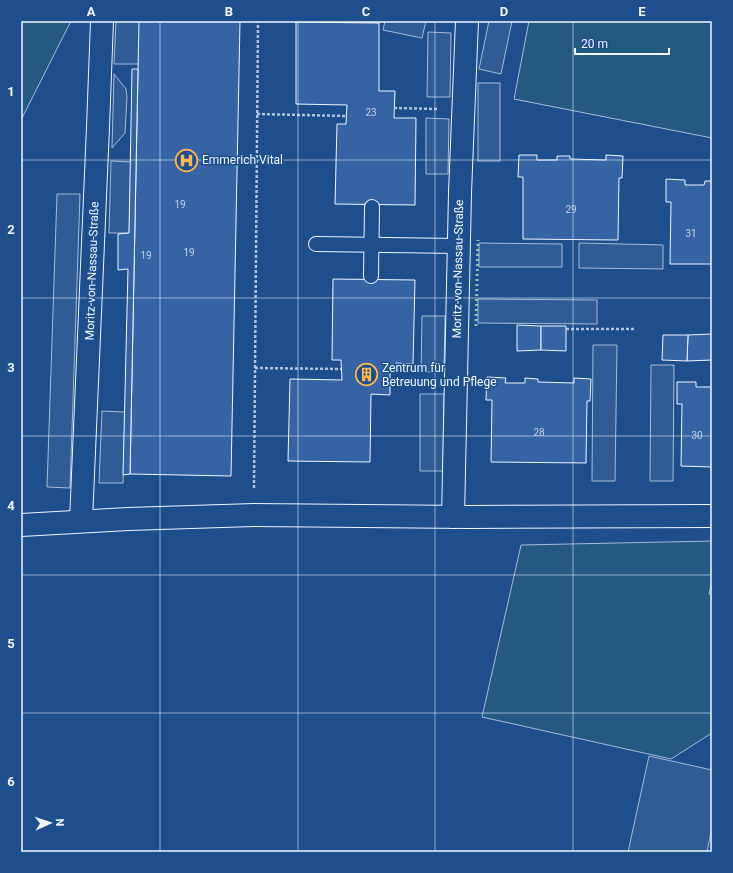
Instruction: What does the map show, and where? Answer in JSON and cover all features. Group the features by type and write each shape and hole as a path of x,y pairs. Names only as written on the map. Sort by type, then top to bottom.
{"street":[{"name":"Moritz-von-Nassau-Straße","path":"81,521 102,21"},
{"name":"Moritz-von-Nassau-Straße","path":"453,517 458,246 467,21"},
{"path":"21,525 81,521 254,515 453,517 712,516"}],"lane":[{"path":"371,276 372,207"},
{"path":"316,244 458,246"}],"path":[{"path":"254,515 258,21"},
{"path":"394,108 463,109"},
{"path":"257,114 347,116"},
{"path":"566,330 634,330"},
{"path":"255,368 341,369"},
{"path":"389,383 456,383"}],"shaded area":[{"path":"21,21 71,21 21,120"},
{"path":"116,21 141,21 139,64 114,64"},
{"path":"385,21 426,21 422,38 383,30"},
{"path":"489,21 512,21 501,74 479,69"},
{"path":"529,21 712,21 712,138 514,99"},
{"path":"428,32 451,33 450,97 427,97"},
{"path":"114,74 126,89 127,97 125,133 112,148"},
{"path":"478,83 500,83 500,161 478,161"},
{"path":"426,118 449,119 448,174 426,174"},
{"path":"111,161 131,162 129,233 109,233"},
{"path":"57,194 80,194 70,488 47,487"},
{"path":"479,243 562,244 562,267 479,267"},
{"path":"579,243 663,245 663,269 579,268"},
{"path":"478,299 597,300 597,324 478,323"},
{"path":"422,316 445,316 444,372 421,372"},
{"path":"593,345 617,345 615,481 592,481"},
{"path":"651,365 674,365 673,481 650,481"},
{"path":"420,394 444,394 443,471 420,471"},
{"path":"102,411 125,412 123,483 99,483"},
{"path":"712,541 712,580 709,594 712,596 712,733 671,759 482,717 521,545"},
{"path":"649,756 712,770 712,827 707,852 628,852"}],"building":[{"name":"Emmerich Vital","path":"139,21 240,21 231,476 130,474"},
{"path":"296,22 379,23 379,91 395,91 394,118 416,118 415,205 335,204 337,124 346,124 347,105 296,104"},
{"path":"132,69 138,69 130,474 123,475 128,269 118,270 118,234 129,233"},
{"path":"519,155 537,155 537,160 557,160 557,156 570,156 570,159 606,160 606,155 623,156 622,178 619,178 618,240 523,239 523,177 518,177"},
{"path":"666,179 685,180 685,185 704,185 705,181 712,181 712,264 670,264 671,202 666,202"},
{"name":"Zentrum für Betreuung und Pflege","path":"333,279 415,280 413,364 396,363 396,370 390,370 390,395 371,394 370,462 288,461 290,379 342,380 341,360 332,360"},
{"path":"517,325 541,326 541,350 517,351"},
{"path":"541,326 566,326 566,351 541,350"},
{"path":"712,334 712,360 687,361 688,335"},
{"path":"663,335 688,335 687,361 662,360"},
{"path":"487,377 506,378 505,383 525,383 525,378 538,379 538,382 574,383 574,378 591,379 590,401 587,401 586,463 491,462 492,400 486,400"},
{"path":"677,382 696,382 696,387 712,387 712,467 681,466 682,404 677,404"}],"hedge":[{"path":"476,326 478,240"}],"place":[{"name":"Emmerich Vital","path":"187,160"},
{"name":"Zentrum für Betreuung und Pflege","path":"366,375"}]}
